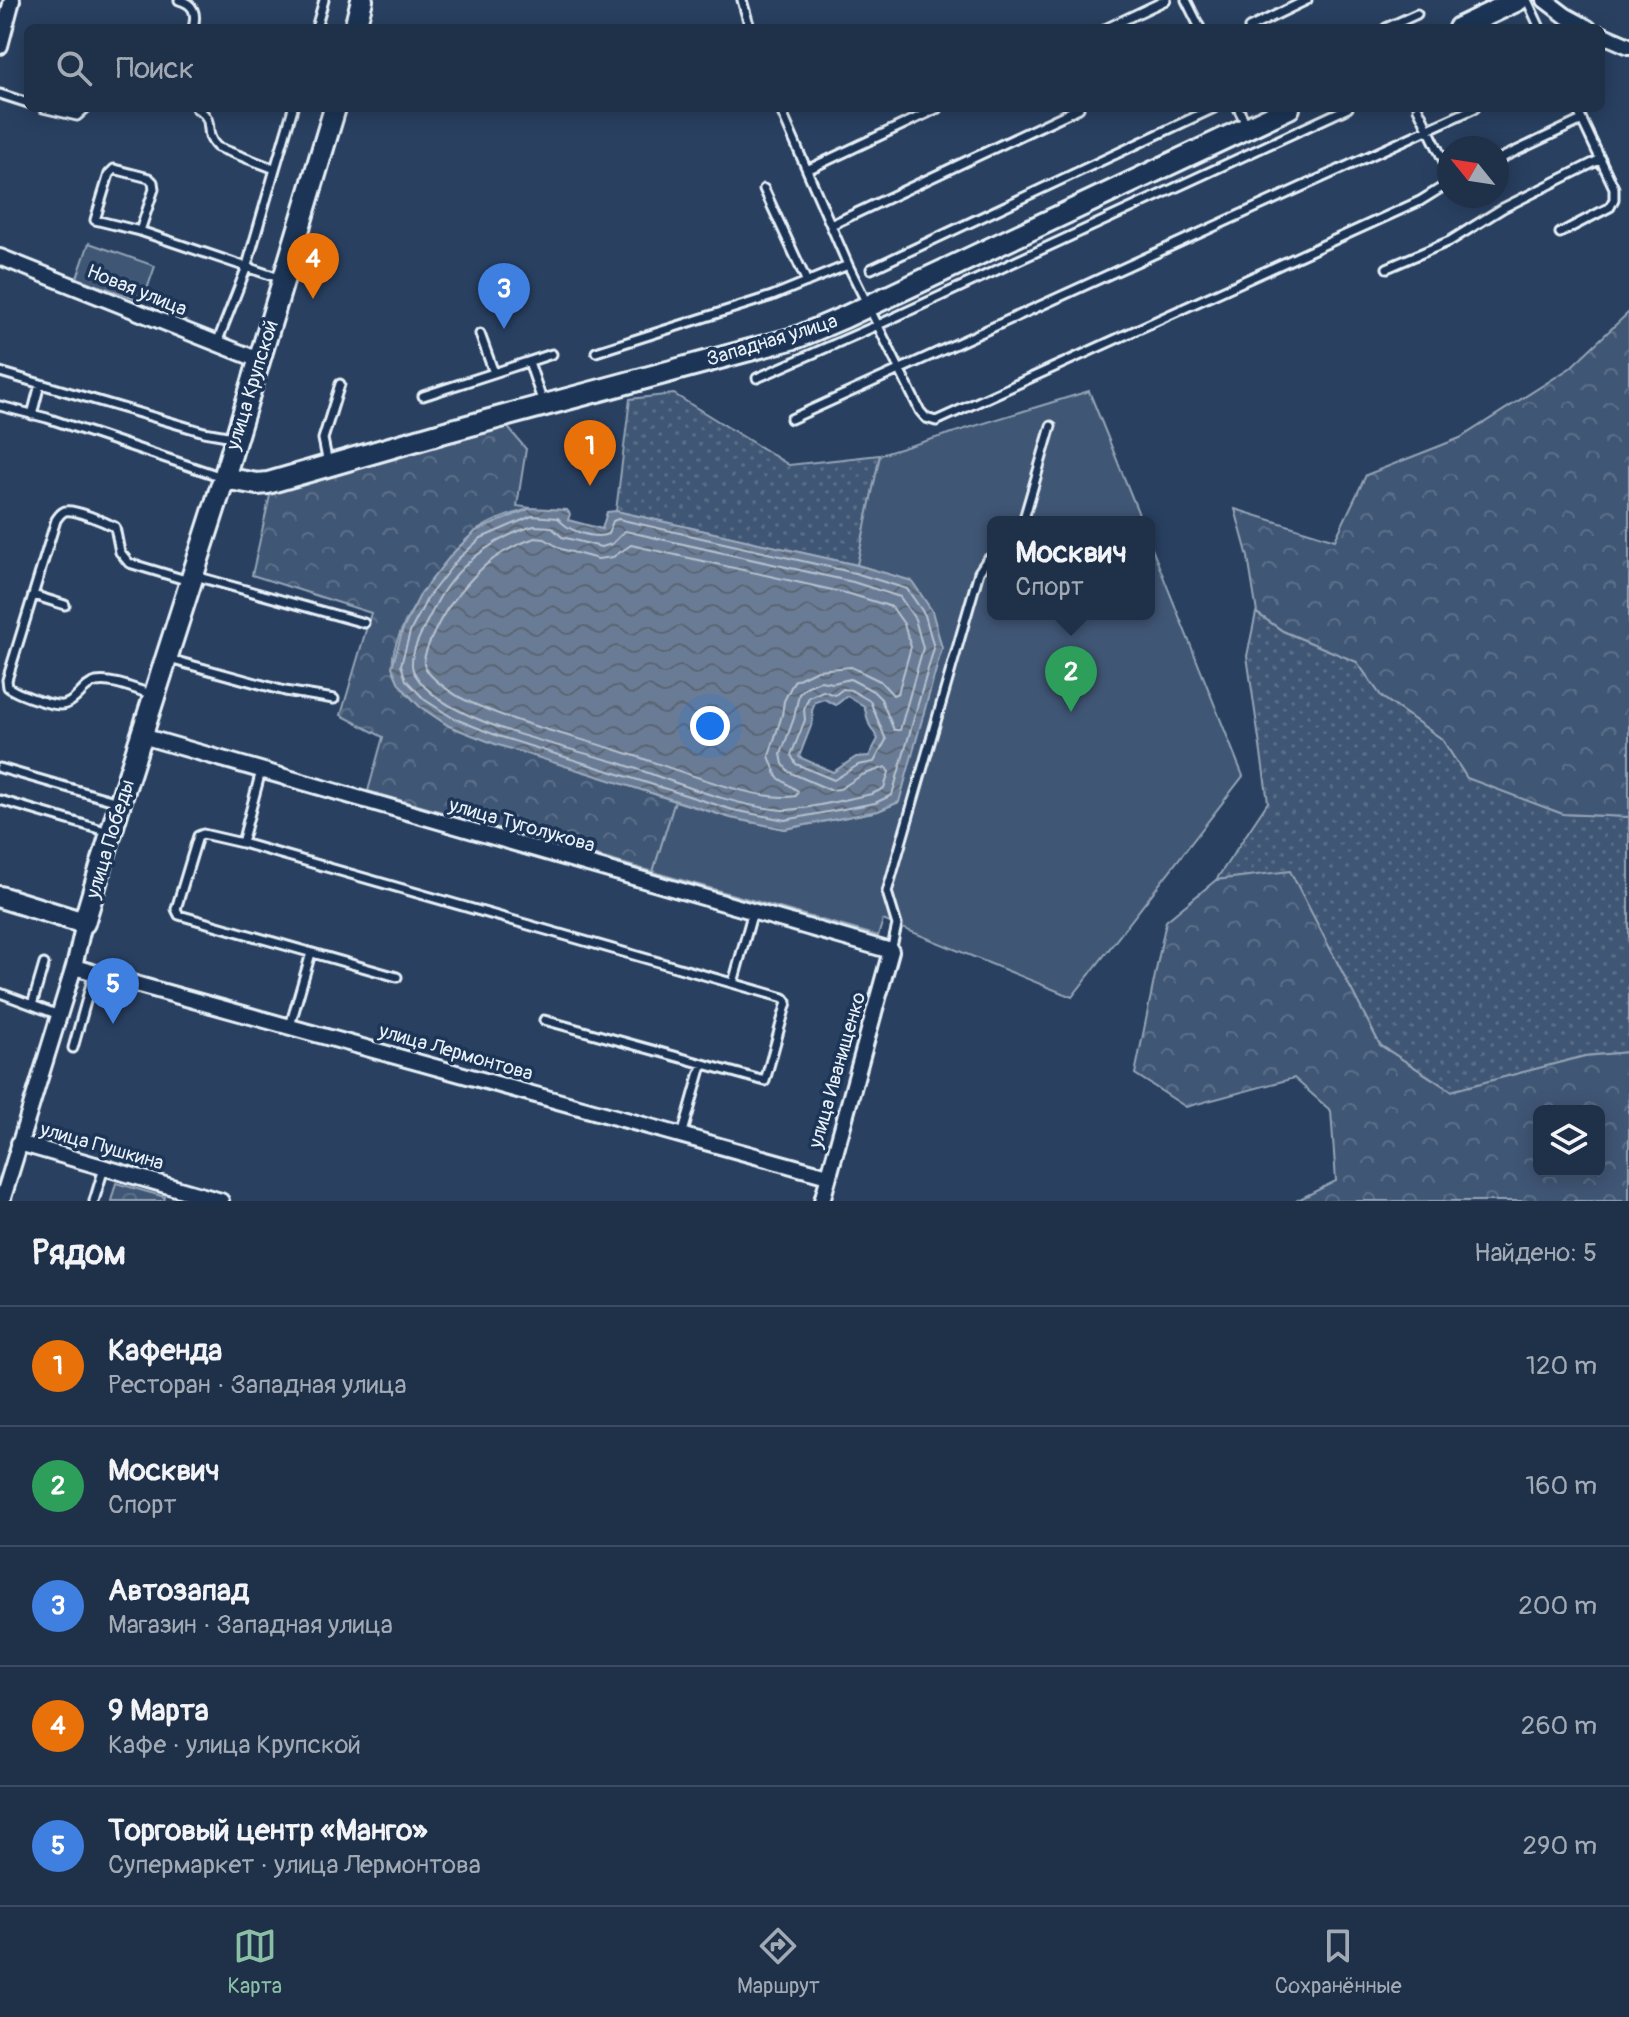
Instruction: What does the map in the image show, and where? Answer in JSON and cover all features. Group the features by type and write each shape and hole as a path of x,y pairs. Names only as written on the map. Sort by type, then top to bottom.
{"street":[{"path":"0,46 12,0"},
{"path":"356,24 362,0"},
{"path":"1467,24 1518,0"},
{"path":"1545,0 1581,24"},
{"path":"1605,36 1629,46"},
{"name":"улица Крупской","path":"224,478 334,112"},
{"name":"Западная улица","path":"224,478 268,483 873,316 1281,112"},
{"name":"Новая улица","path":"0,257 259,360"},
{"name":"улица Победы","path":"2,1201 74,967 120,803 224,478"},
{"name":"улица Туголукова","path":"142,736 891,951"},
{"path":"0,897 84,923"},
{"name":"улица Иванищенко","path":"822,1201 891,951"},
{"name":"улица Лермонтова","path":"74,967 828,1176"},
{"name":"улица Пушкина","path":"19,1143 188,1196 221,1201"}],"lane":[{"path":"179,0 193,8 196,15 194,24"},
{"path":"317,24 324,0"},
{"path":"742,0 749,24"},
{"path":"1115,24 1166,0"},
{"path":"1186,0 1198,24"},
{"path":"1257,24 1307,0"},
{"path":"1527,0 1538,24"},
{"path":"1395,24 1417,14"},
{"path":"0,94 24,102"},
{"path":"60,112 77,116 82,112"},
{"path":"203,112 210,122 210,141 217,147 275,169"},
{"path":"217,344 246,269 292,112"},
{"path":"782,112 848,265 920,411 926,418 936,421 1420,201 1437,190"},
{"path":"807,170 930,112"},
{"path":"831,225 1071,112"},
{"path":"871,269 1205,112"},
{"path":"1240,112 1247,128"},
{"path":"757,378 873,316 1339,112"},
{"path":"1420,112 1437,147"},
{"path":"791,419 1466,112"},
{"path":"1560,233 1610,207 1614,199 1614,188 1579,112"},
{"path":"1509,154 1582,120"},
{"path":"1387,268 1450,241 1503,208 1601,159"},
{"path":"140,231 154,189 153,182 149,178 114,169 109,174 95,220 140,231 246,269 284,279"},
{"path":"764,189 807,282"},
{"path":"596,352 772,296 848,265"},
{"path":"480,334 494,373"},
{"path":"423,396 552,354"},
{"path":"529,362 543,405"},
{"path":"0,372 204,432 236,437"},
{"path":"32,415 40,384"},
{"path":"329,466 323,439 340,384"},
{"path":"0,406 224,478"},
{"path":"1025,516 1051,426"},
{"path":"155,695 108,681 93,683 67,704 59,705 14,692 8,687 7,680 56,520 67,510 115,527 120,552 129,563 364,623"},
{"path":"891,951 897,925 887,892 979,572 987,563"},
{"path":"33,595 65,605"},
{"path":"167,658 285,691 334,699"},
{"path":"0,768 120,803"},
{"path":"242,843 261,771"},
{"path":"0,800 111,833"},
{"path":"397,977 176,913 198,836 203,834 242,843 786,999 767,1077 761,1081 544,1020"},
{"path":"733,983 753,911"},
{"path":"290,1026 311,953"},
{"path":"32,1005 44,964"},
{"path":"73,1048 94,973"},
{"path":"0,993 59,1015"},
{"path":"682,1137 702,1065"},
{"path":"94,1201 104,1168"}],"green space":[{"path":"89,243 155,266 143,301 77,278"},
{"path":"1629,312 1629,817 1563,814 1467,778 1442,739 1382,697 1357,662 1283,631 1257,613 1248,557 1235,509 1335,540 1366,475 1460,438 1570,368"},
{"path":"1089,391 1140,516 987,516 987,620 1155,620 1155,556 1243,776 1072,997 883,920 878,936 653,872 675,801 731,818 785,829 878,811 899,802 912,581 857,565 880,455"},
{"path":"674,394 789,465 880,455 857,565 616,511 630,399"},
{"path":"505,424 526,449 517,506 531,508 481,528 450,557 408,617 393,656 394,671 409,696 449,726 675,801 653,872 368,791 383,737 341,715 371,613 252,575 271,491"},
{"path":"1256,613 1283,631 1357,662 1382,697 1442,739 1467,778 1563,814 1629,817 1629,1052 1585,1056 1452,1091 1380,1045 1290,872 1216,880 1268,802 1247,656"},
{"path":"1290,871 1380,1045 1451,1091 1585,1056 1629,1052 1629,1201 1296,1201 1336,1181 1331,1111 1294,1078 1186,1107 1135,1074 1166,921 1216,880"},
{"path":"116,1183 165,1197 164,1201 111,1201"}],"water":[{"path":"531,508 567,510 570,514 568,520 602,529 607,512 616,511 857,565 912,581 932,611 942,648 899,802 878,811 785,829 731,818 495,744 449,726 419,706 399,684 392,667 403,629 421,593 452,554 476,531","holes":["847,696 864,706 869,724 878,739 869,756 856,757 833,772 799,757 813,721 815,702 824,699 836,705"]}],"place":[{"name":"9 Марта","path":"313,299"},
{"name":"Автозапад","path":"504,329"},
{"name":"Кафенда","path":"590,486"},
{"name":"Москвич","path":"1071,712"},
{"name":"Торговый центр «Манго»","path":"113,1024"}]}
